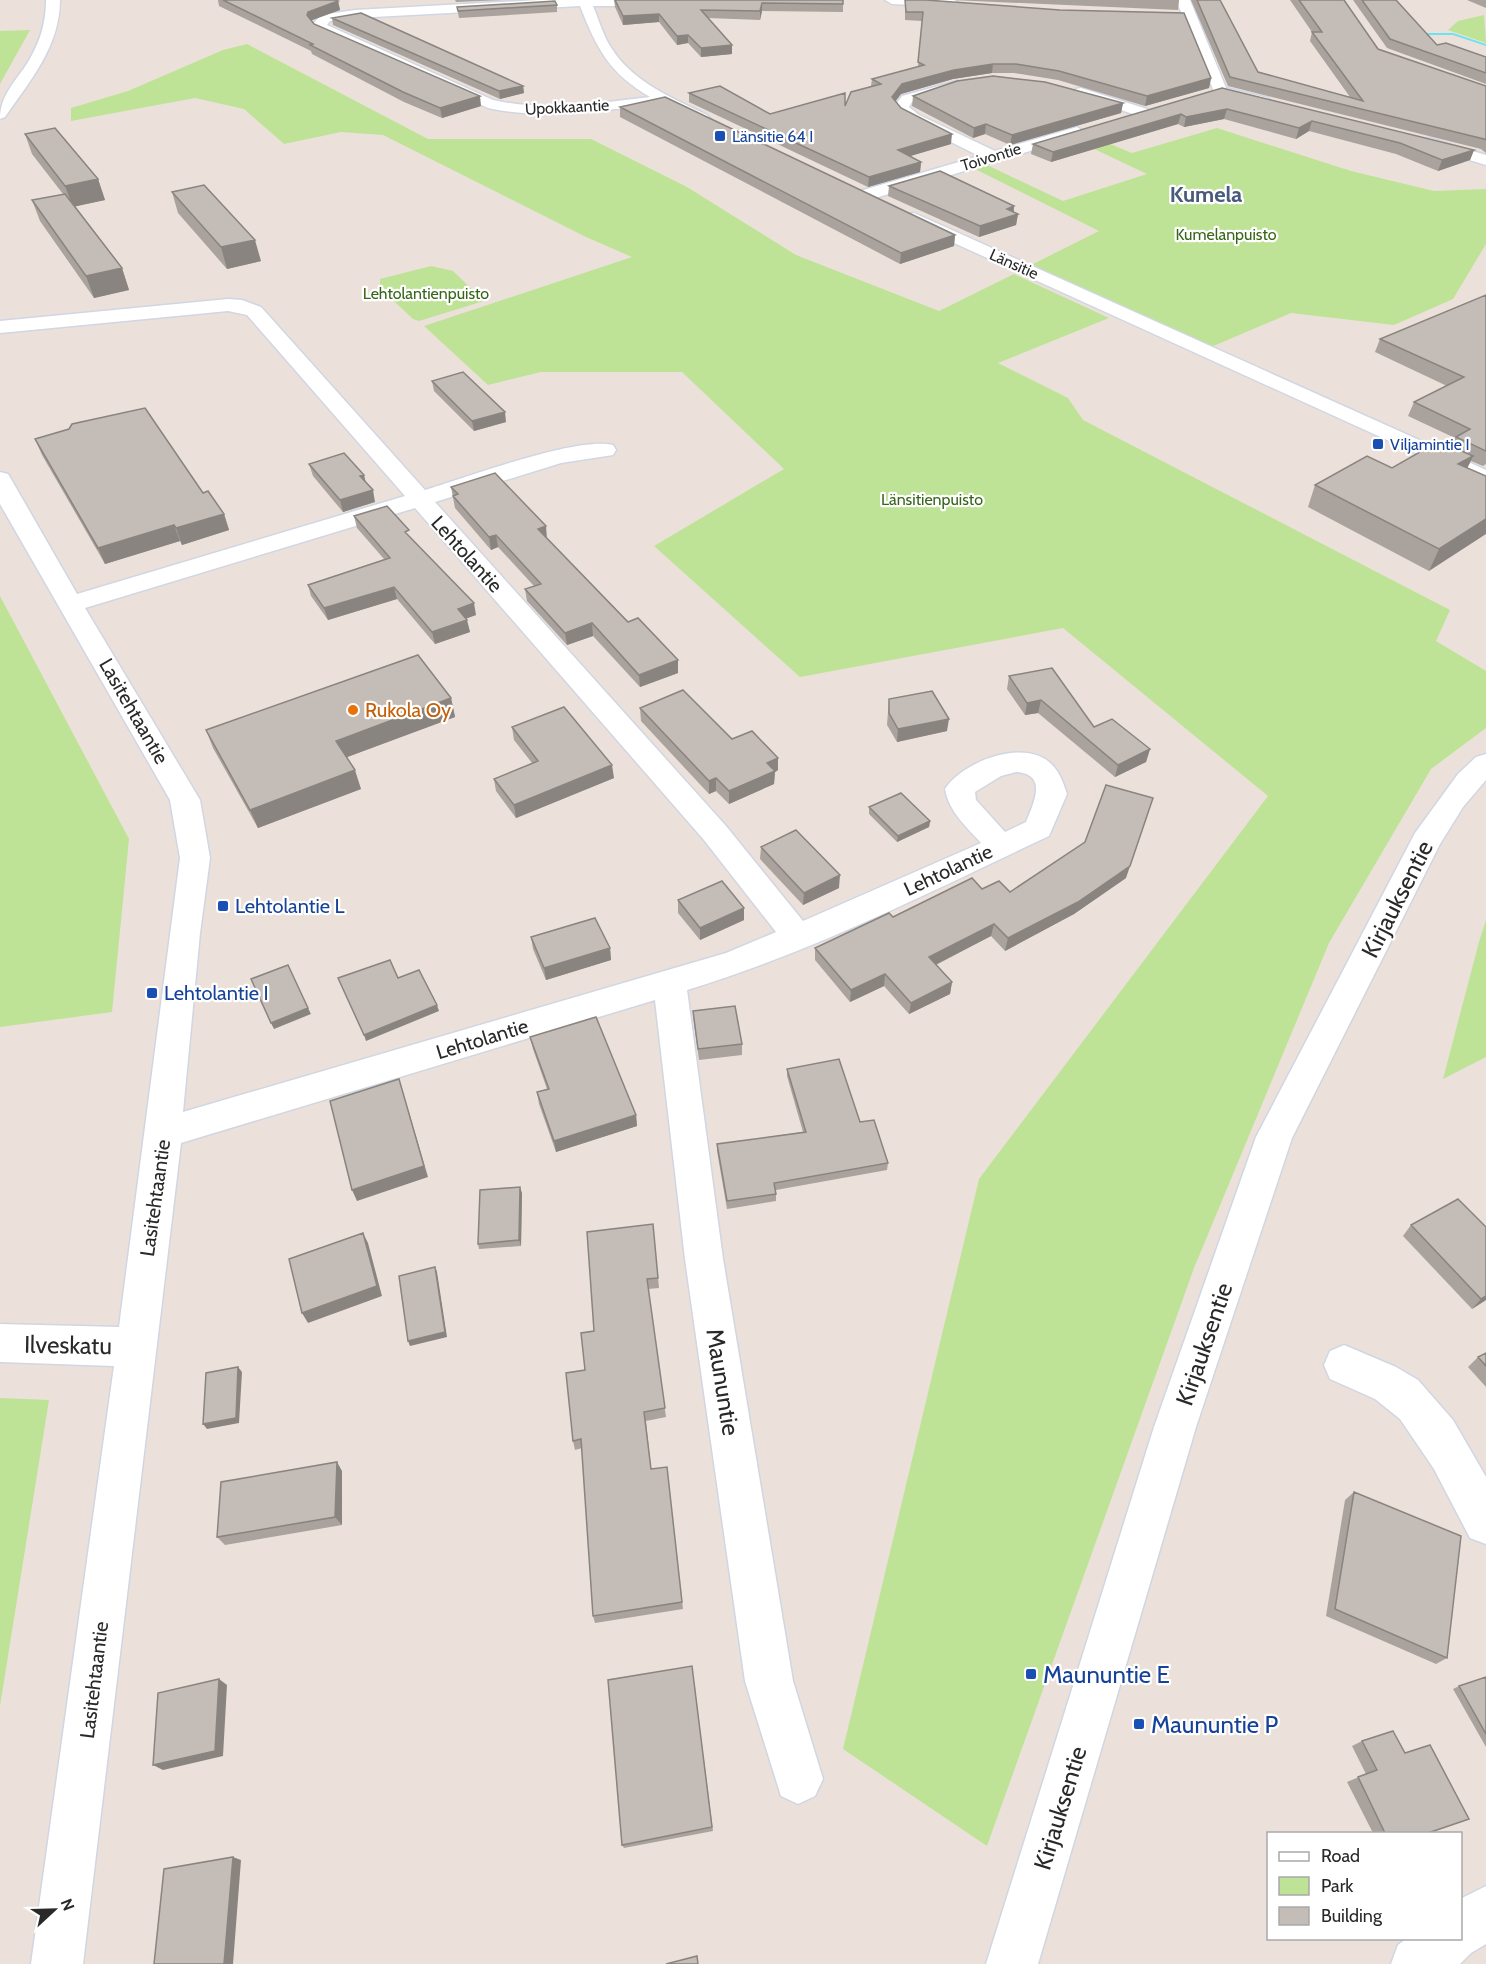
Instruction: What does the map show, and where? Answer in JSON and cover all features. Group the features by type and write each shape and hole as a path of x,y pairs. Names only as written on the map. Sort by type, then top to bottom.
{"street":[{"path":"0,114 40,54 50,33 54,11 53,0"},
{"path":"892,0 963,4"},
{"path":"1183,0 1184,15 1215,93 1277,105"},
{"path":"584,1 604,47 612,58 636,80 668,100 722,127"},
{"name":"Upokkaantie","path":"668,100 555,110 512,109 488,103 318,26 326,18 345,15 584,1 672,2"},
{"path":"969,82 907,99 901,108 915,118 993,157"},
{"path":"1066,89 1148,111 1112,121"},
{"name":"Toivontie","path":"866,195 1092,127"},
{"path":"1416,139 1480,157 1486,140"},
{"name":"Länsitie","path":"845,186 1486,478"},
{"name":"Lehtolantie","path":"0,327 228,305 254,311 715,833 796,935"},
{"name":"Lehtolantie","path":"72,604 558,457 605,450"},
{"name":"Lasitehtaantie","path":"0,479 10,501 185,800 195,858 167,1082 164,1132 57,1964"},
{"name":"Kirjauksentie","path":"1012,1964 1175,1427 1274,1137 1426,841 1447,808 1477,771 1486,764"},
{"name":"Lehtolantie","path":"164,1132 735,963 796,935 866,908 1001,846"},
{"name":"Maununtie","path":"669,982 704,1259 769,1681 798,1779"},
{"name":"Ilveskatu","path":"0,1343 135,1347"},
{"path":"1344,1365 1403,1394 1435,1432 1464,1478 1486,1522"},
{"path":"1462,1930 1486,1912"},
{"path":"1417,1964 1448,1940"}],"green space":[{"path":"1484,15 1486,43 1448,30 1458,21"},
{"path":"30,30 0,84 0,31"},
{"name":"Länsitienpuisto","path":"247,44 428,139 591,139 687,187 796,255 939,311 1014,274 1109,318 998,363 1068,398 1083,420 1450,610 1436,641 1486,671 1486,728 1431,769 1329,943 1194,1268 987,1846 843,1749 979,1179 1268,796 1063,628 800,677 654,546 784,469 682,372 541,372 488,385 424,326 632,257 586,237 383,135 341,132 284,144 244,109 195,98 71,121 71,108 128,91 223,50"},
{"name":"Kumelanpuisto","path":"1217,128 1351,171 1434,191 1486,189 1486,244 1453,299 1394,325 1291,313 1211,347 1031,265 1099,231 975,169 987,165 1063,201 1147,174 1071,138 1086,134 1132,153"},
{"name":"Lehtolantienpuisto","path":"431,266 453,271 484,301 419,321 413,319 380,288 380,279"},
{"path":"0,596 129,839 112,1012 0,1027"},
{"path":"1486,920 1486,1057 1443,1079 1479,942"},
{"path":"0,1398 49,1400 0,1706"}],"building":[{"path":"223,0 338,1 308,12 307,15 314,24 480,96 440,108 403,92"},
{"path":"615,0 843,0 843,4 762,3 760,11 701,10 732,45 701,48 688,35 677,36 659,14 623,16"},
{"path":"905,0 1060,10 1184,13 1211,78 1147,96 1059,71 1016,64 993,64 954,70 902,84 892,97 901,108 952,134 898,150 921,162 869,177 689,93 720,86 770,114 845,93 845,106 851,92 881,84 872,79 924,65 918,62 923,12 906,12"},
{"path":"1197,0 1220,0 1258,72 1363,101 1312,32 1322,32 1299,0 1344,0 1378,49 1486,86 1486,140 1230,77"},
{"path":"1362,0 1396,0 1437,45 1446,43 1486,57 1486,73 1390,39"},
{"path":"555,1 557,5 458,11 457,7"},
{"path":"361,13 523,86 499,91 332,18"},
{"path":"993,76 1045,82 1123,103 1012,135 986,124 974,128 913,96 957,81"},
{"path":"1222,88 1474,150 1442,160 1400,143 1312,121 1299,128 1227,109 1186,117 1181,114 1053,152 1033,144"},
{"path":"665,97 955,235 901,253 620,107"},
{"path":"55,128 98,179 65,186 25,134"},
{"path":"940,171 1014,206 1007,209 1018,214 980,226 889,186"},
{"path":"204,185 255,240 221,247 172,192"},
{"path":"65,194 122,268 86,276 32,200"},
{"path":"1486,295 1486,451 1456,437 1470,429 1414,402 1464,377 1380,339"},
{"path":"463,372 505,412 472,421 432,381"},
{"path":"145,408 203,493 208,491 224,514 176,528 174,525 98,548 35,439 69,429 72,424"},
{"path":"1439,441 1473,456 1458,464 1486,476 1486,519 1439,549 1315,485 1367,456 1392,468"},
{"path":"344,453 364,475 360,476 373,490 340,500 309,464"},
{"path":"495,473 546,526 538,529 628,622 638,618 678,660 639,675 592,623 565,633 525,589 541,584 496,535 489,537 453,496 458,494 451,487"},
{"path":"387,506 409,530 405,532 474,603 458,609 467,620 432,632 394,587 324,608 308,585 390,558 354,516"},
{"path":"418,655 451,698 336,741 355,770 250,810 206,730"},
{"path":"1052,668 1094,727 1112,719 1150,749 1118,765 1041,700 1027,703 1009,676"},
{"path":"683,690 732,739 752,731 778,758 767,763 775,771 729,791 716,778 709,781 640,708"},
{"path":"932,691 949,719 898,729 889,713 889,699"},
{"path":"564,707 612,765 514,805 494,779 538,761 512,727"},
{"path":"1106,785 1153,798 1130,866 1078,902 1008,938 994,924 929,957 952,982 911,1003 885,974 851,990 815,948 889,913 893,917 972,878 982,889 999,881 1010,892 1085,842"},
{"path":"901,793 930,821 898,836 869,807"},
{"path":"796,830 840,875 804,893 761,847"},
{"path":"722,881 744,908 700,928 678,900"},
{"path":"595,918 610,948 544,968 531,937"},
{"path":"390,960 398,978 419,970 437,1005 364,1035 338,978"},
{"path":"288,965 308,1008 271,1023 251,979"},
{"path":"735,1006 742,1044 698,1049 693,1011"},
{"path":"596,1017 636,1115 554,1141 537,1092 549,1089 530,1037"},
{"path":"839,1059 860,1122 874,1120 888,1163 774,1183 776,1194 727,1201 717,1144 806,1132 787,1069"},
{"path":"399,1079 424,1166 352,1190 330,1101"},
{"path":"520,1187 519,1240 478,1244 480,1190"},
{"path":"1458,1199 1486,1227 1486,1296 1481,1299 1411,1225"},
{"path":"653,1224 658,1278 647,1279 665,1408 644,1412 651,1469 667,1467 682,1602 593,1616 581,1439 573,1441 566,1373 585,1370 581,1333 594,1331 587,1232"},
{"path":"363,1233 377,1286 302,1313 289,1259"},
{"path":"435,1267 445,1332 408,1341 399,1276"},
{"path":"1486,1353 1486,1366 1478,1357"},
{"path":"238,1367 236,1418 203,1424 206,1373"},
{"path":"337,1462 335,1517 217,1537 221,1482"},
{"path":"1354,1492 1461,1536 1447,1658 1335,1609"},
{"path":"692,1666 712,1827 622,1845 608,1680"},
{"path":"1486,1677 1486,1734 1459,1686"},
{"path":"219,1679 215,1751 153,1765 158,1693"},
{"path":"1393,1731 1405,1753 1430,1745 1469,1819 1431,1832 1385,1832 1358,1777 1377,1770 1362,1741"},
{"path":"233,1857 224,1964 154,1964 164,1869"},
{"path":"697,1956 698,1964 666,1964"}],"waterway":[{"path":"1414,34 1453,34 1486,45"}],"place":[{"name":"Länsitie 64 I","path":"720,136"},
{"name":"Viljamintie I","path":"1378,444"},
{"name":"Rukola Oy","path":"353,710"},
{"name":"Lehtolantie L","path":"223,906"},
{"name":"Lehtolantie I","path":"152,993"},
{"name":"Maununtie E","path":"1031,1674"},
{"name":"Maununtie P","path":"1139,1724"}],"district":[{"name":"Kumela","path":"1206,194"}]}
